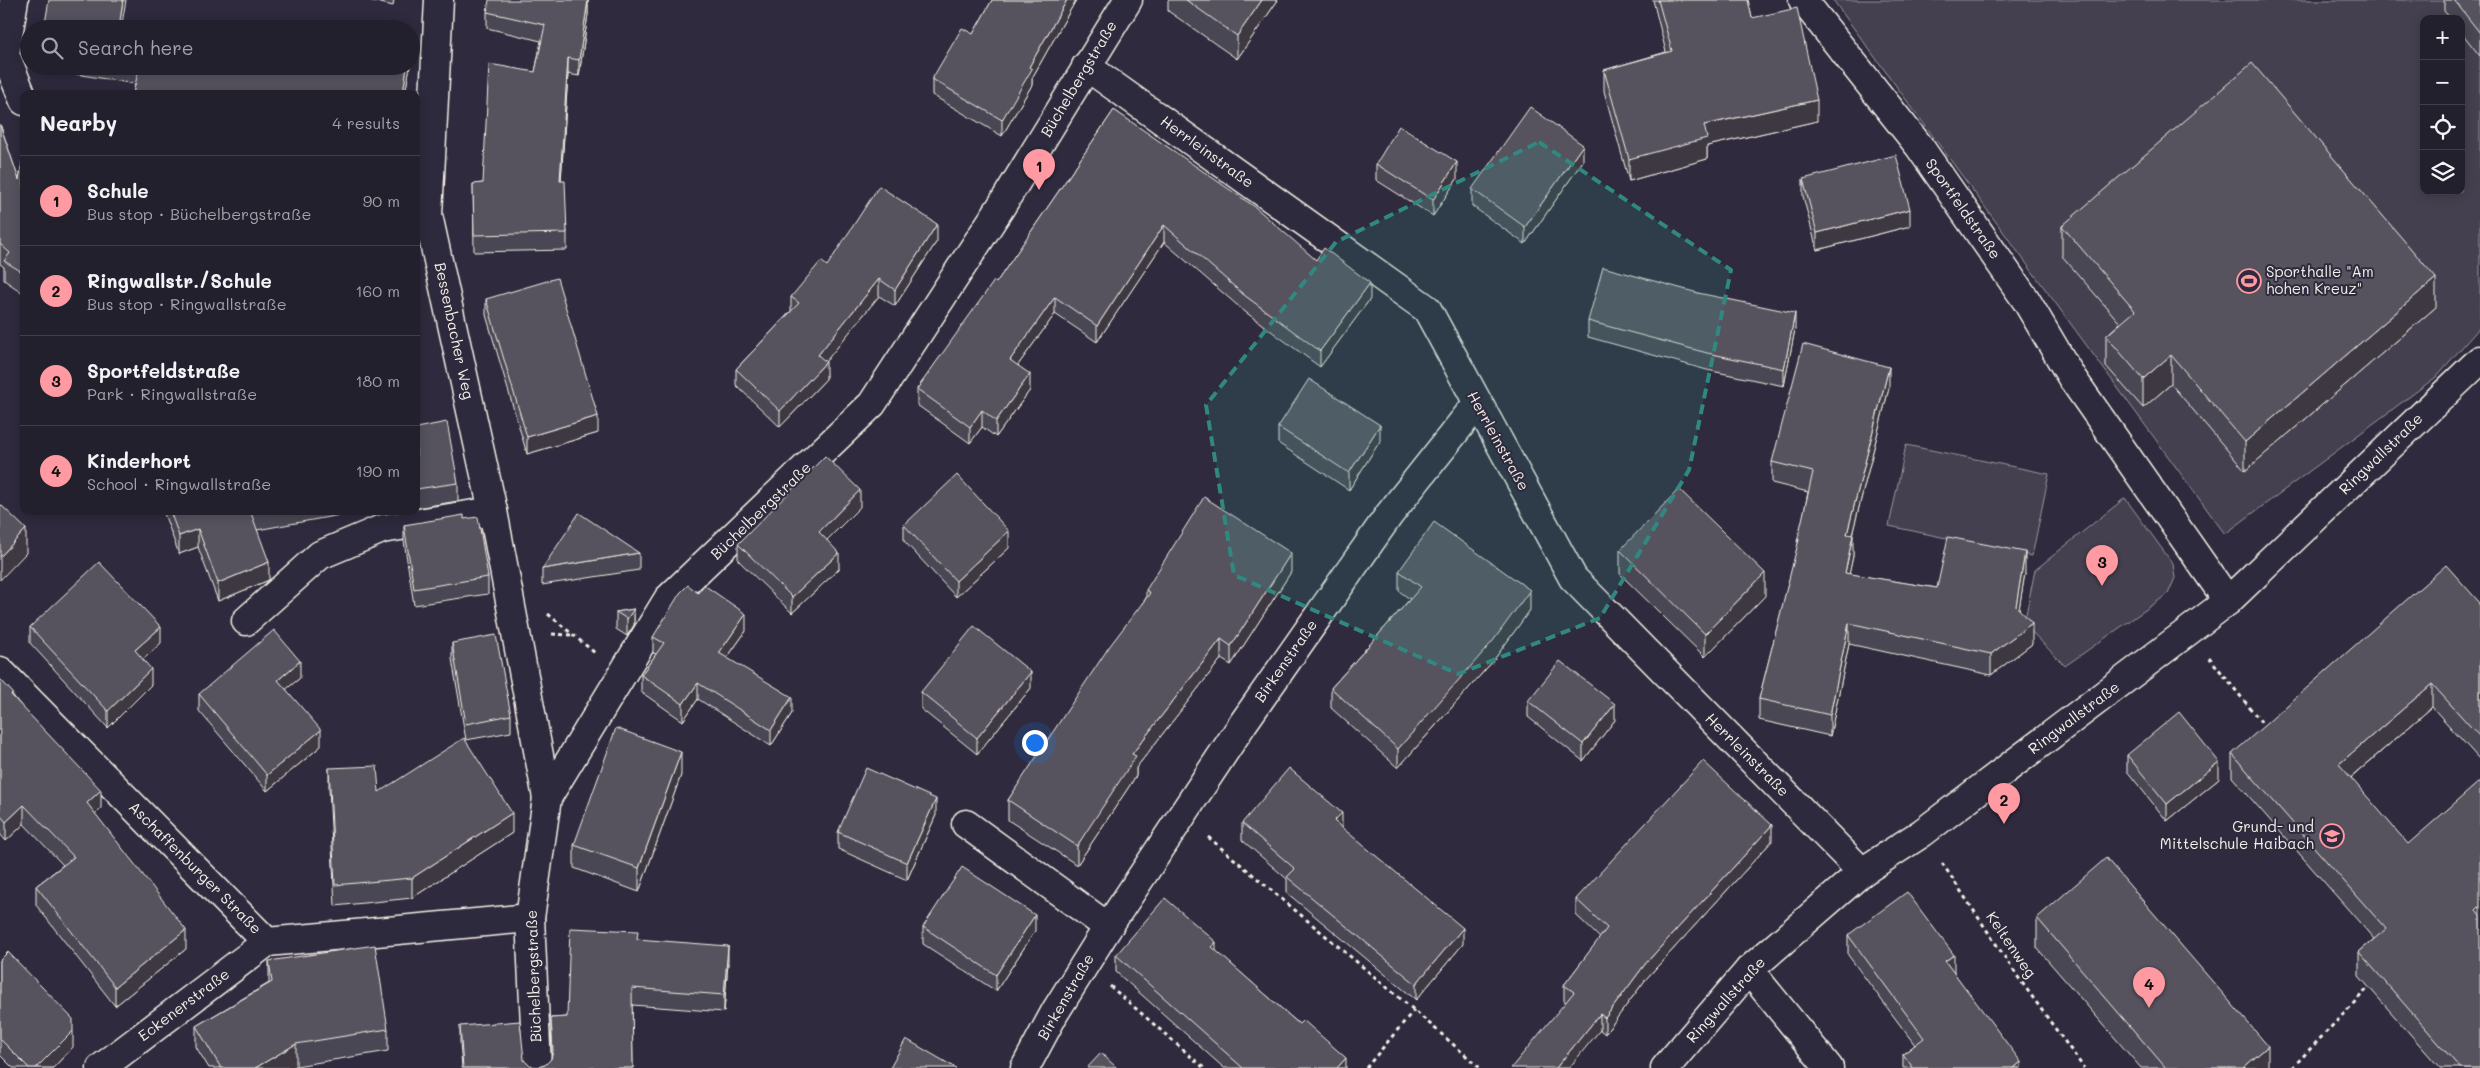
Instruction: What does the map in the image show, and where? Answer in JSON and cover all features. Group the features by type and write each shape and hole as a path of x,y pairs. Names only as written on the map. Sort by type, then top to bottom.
{"street":[{"path":"14,0 5,54 20,91"},
{"name":"Bessenbacher Weg","path":"439,0 422,214 493,511 547,798"},
{"name":"Büchelbergstraße","path":"537,1068 530,918 547,798 668,599 872,404 1002,206 1128,0"},
{"name":"Sportfeldstraße","path":"1803,0 1919,146 2026,300 2072,378 2228,601"},
{"name":"Herrleinstraße","path":"1086,66 1427,309 1573,578 1862,872"},
{"name":"Ringwallstraße","path":"1665,1068 1749,970 1862,872 1922,833 2228,601 2480,360"},
{"name":"Birkenstraße","path":"1025,1068 1055,1012 1108,927 1244,722 1389,514 1477,404"},
{"path":"246,621 320,555 382,529 493,511"},
{"name":"Aschaffenburger Straße","path":"0,671 267,942 530,918"},
{"path":"966,824 1108,927"},
{"name":"Eckenerstraße","path":"101,1068 267,942"},
{"path":"1749,970 1829,1068"}],"path":[{"path":"506,575 571,635 624,674"},
{"path":"2188,632 2269,732"},
{"path":"1182,815 1480,1068"},
{"name":"Keltenweg","path":"1922,833 2020,980 2084,1068"},
{"path":"1085,964 1204,1068"},
{"path":"2292,1068 2328,1033 2369,987"},
{"path":"1366,1068 1414,1010"}],"highlighted area":[{"path":"1539,142 1731,270 1689,470 1600,618 1458,674 1234,575 1206,405 1336,242"}],"shaded area":[{"path":"1833,0 2480,0 2480,327 2436,377 2225,534"},
{"path":"1906,445 2049,474 2032,556 1889,526"},
{"path":"2125,498 2173,564 2175,578 2168,594 2065,666 2024,624 2035,570"}],"building":[{"path":"49,0 123,0 120,20 46,20"},
{"path":"489,0 588,0 579,60 568,58 560,181 565,181 567,233 474,235 473,184 483,183 489,64 535,72 545,25 487,12"},
{"path":"992,0 1067,0 1029,67 1032,69 1002,120 932,79 962,28 973,34"},
{"path":"1186,0 1262,0 1237,36"},
{"path":"1658,0 1748,0 1752,18 1797,8 1817,100 1704,125 1707,138 1629,159 1604,70 1672,51"},
{"path":"2454,0 2480,0 2480,33"},
{"name":"Sporthalle \"Am hohen Kreuz\"","path":"2252,63 2436,278 2245,442 2171,355 2143,379 2106,336 2135,311 2062,226"},
{"path":"137,75 406,75 404,90 134,90"},
{"path":"1530,107 1583,145 1525,227 1472,189"},
{"path":"1114,110 1255,207 1316,260 1324,248 1370,283 1320,351 1244,295 1164,225 1097,326 1055,297 1010,360 1030,374 996,421 982,410 970,427 917,389 994,281 996,283"},
{"path":"0,124 19,180 20,174 20,271 4,261 10,253 0,244"},
{"path":"1399,126 1457,162 1433,200 1376,164"},
{"path":"1896,155 1910,209 1817,233 1803,179"},
{"path":"879,186 937,224 895,290 879,279 818,355 826,362 780,411 736,369 799,303 791,297 821,261 827,266"},
{"path":"1603,267 1698,293 1795,313 1784,369 1707,353 1588,321"},
{"path":"557,278 598,416 527,437 486,299"},
{"path":"1803,344 1889,367 1847,534 1853,535 1845,573 1937,588 1948,537 2025,552 2016,606 2032,623 1991,654 1849,623 1830,715 1759,699 1799,539 1797,542 1813,472 1772,462"},
{"path":"1309,379 1380,425 1349,473 1278,427"},
{"path":"447,422 458,483 420,488 420,427"},
{"path":"825,456 860,490 819,532 839,553 792,597 738,544"},
{"path":"957,475 1009,531 956,581 904,525"},
{"path":"1679,489 1765,573 1705,634 1620,550"},
{"path":"1204,497 1291,553 1231,646 1221,639 1132,754 1136,756 1077,846 1008,800 1109,647 1150,593 1146,590"},
{"path":"0,504 26,529 0,557"},
{"path":"579,513 639,553 542,569"},
{"path":"171,515 252,515 269,562 218,583 198,529 179,536"},
{"path":"464,515 464,519 478,517 488,577 414,589 404,525"},
{"path":"1434,522 1530,590 1493,641 1398,749 1331,688 1421,587 1399,571"},
{"path":"99,562 161,627 135,650 151,669 108,711 30,627"},
{"name":"Grund- und Mittelschule Haibach","path":"2446,565 2480,603 2480,737 2432,684 2339,764 2408,844 2480,781 2480,906 2476,910 2480,915 2480,1068 2460,1068 2359,952 2386,929 2232,754"},
{"path":"688,585 698,593 704,585 746,614 719,653 792,697 771,730 698,683 683,704 641,675 664,643 653,637 680,593"},
{"path":"634,609 627,619 616,612"},
{"path":"974,626 1031,672 977,738 921,692"},
{"path":"274,630 300,661 278,680 321,730 267,775 199,694"},
{"path":"496,635 511,715 466,724 452,643"},
{"path":"1560,661 1615,704 1583,744 1528,701"},
{"path":"0,679 13,693 11,695 101,790 87,803 186,930 115,987 36,886 74,857 24,805 6,822 0,815"},
{"path":"2179,712 2219,762 2167,804 2127,755"},
{"path":"616,728 681,752 639,868 574,845"},
{"path":"464,738 512,813 412,878 335,885 329,768 377,766 379,792"},
{"path":"1703,761 1772,825 1646,963 1605,1018 1600,1014 1556,1068 1511,1068 1574,992 1564,985 1607,928 1576,899"},
{"path":"866,768 936,799 907,863 838,832"},
{"path":"1289,768 1342,813 1334,821 1463,928 1416,984 1287,877 1295,869 1242,823"},
{"path":"2106,858 2268,1046 2243,1068 2166,1068 2037,918"},
{"path":"962,867 1035,915 996,975 923,927"},
{"path":"1907,892 1954,955 1945,961 2021,1062 2014,1068 1913,1068 1903,1054 1924,1038 1848,935"},
{"path":"1165,898 1216,942 1212,947 1299,1024 1303,1020 1346,1058 1337,1068 1243,1068 1116,955"},
{"path":"570,928 638,931 637,939 728,946 724,995 632,988 633,1068 463,1068 460,1026 520,1021 524,1060 530,1066 538,1067 545,1065 551,1059 553,1051 551,1018 567,1017"},
{"path":"375,945 388,1029 296,1044 255,1068 221,1068 196,1026 272,982 269,961"},
{"path":"8,952 73,1019 73,1031 36,1068 29,1068 0,1039 0,960"},
{"path":"906,1039 956,1068 890,1068"},
{"path":"1101,1053 1117,1068 1087,1068"}],"place":[{"name":"Schule","path":"1039,190"},
{"name":"Sporthalle \"Am hohen Kreuz\"","path":"2249,281"},
{"name":"Sportfeldstraße","path":"2102,586"},
{"name":"Ringwallstr./Schule","path":"2004,824"},
{"name":"Grund- und Mittelschule Haibach","path":"2332,836"},
{"name":"Kinderhort","path":"2149,1008"}]}
